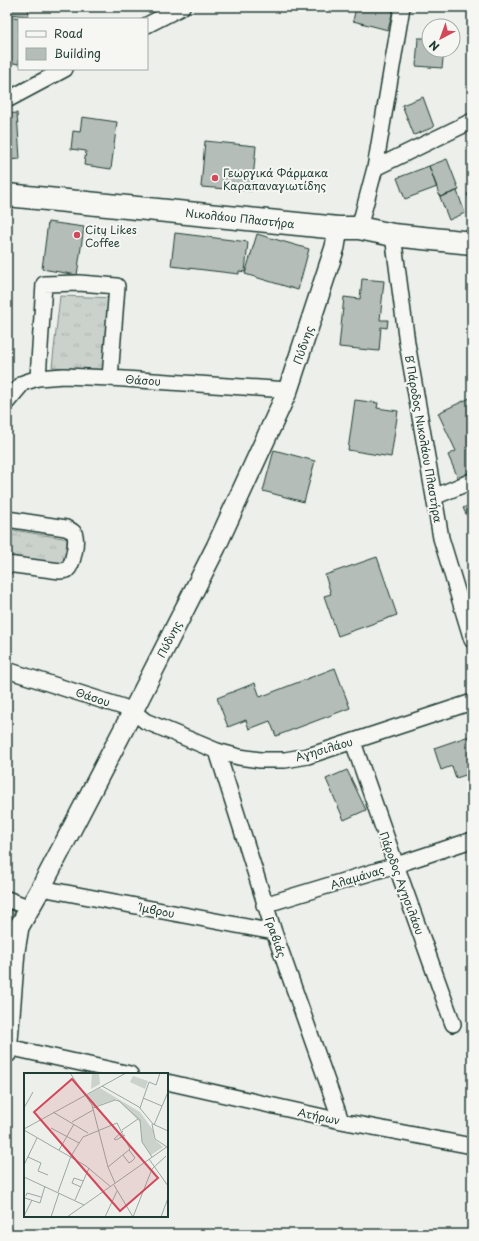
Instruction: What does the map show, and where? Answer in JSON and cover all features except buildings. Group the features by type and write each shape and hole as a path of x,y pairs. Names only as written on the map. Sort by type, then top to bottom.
{"main road":[{"name":"Νικολάου Πλαστήρα","path":"7,195 349,228 393,235 472,242"}],"street":[{"path":"148,24 182,7"},
{"name":"Πύδνης","path":"7,1053 15,951 19,927 41,888 133,711 216,546 288,390 335,247 349,228 375,168 402,7"},
{"path":"7,100 63,70"},
{"path":"375,168 472,121"},
{"name":"Β΄ Πάροδος Νικολάου Πλαστήρα","path":"393,235 407,343 434,497 442,538 472,640"},
{"path":"38,378 44,284 79,283 117,286 110,378"},
{"name":"Θάσου","path":"7,402 23,383 38,378 64,376 288,390"},
{"path":"434,497 472,480"},
{"path":"7,519 66,528 72,531 76,540 70,565 66,570 60,571 7,564"},
{"name":"Θάσου","path":"7,670 133,711"},
{"name":"Αγησιλάου","path":"133,711 145,721 217,751 239,757 260,760 285,760 308,756 472,702"},
{"name":"Πάροδος Αγησιλάου","path":"353,742 453,1024"},
{"name":"Γραβιάς","path":"217,751 264,905 341,1121"},
{"name":"Αλαμάνας","path":"264,905 472,840"},
{"name":"Ίμβρου","path":"41,888 274,932"},
{"path":"7,899 30,908"},
{"path":"7,1047 125,1073"},
{"name":"Ατήρων","path":"168,1082 341,1121 472,1146"}],"green space":[{"path":"60,296 117,298 108,370 52,367"},
{"path":"7,529 75,540 68,570 7,559"},
{"path":"7,904 21,909 7,959"}],"place":[{"name":"Γεωργικά Φάρμακα Καραπαναγιωτίδης","path":"215,178"},
{"name":"City Likes Coffee","path":"77,235"}]}
